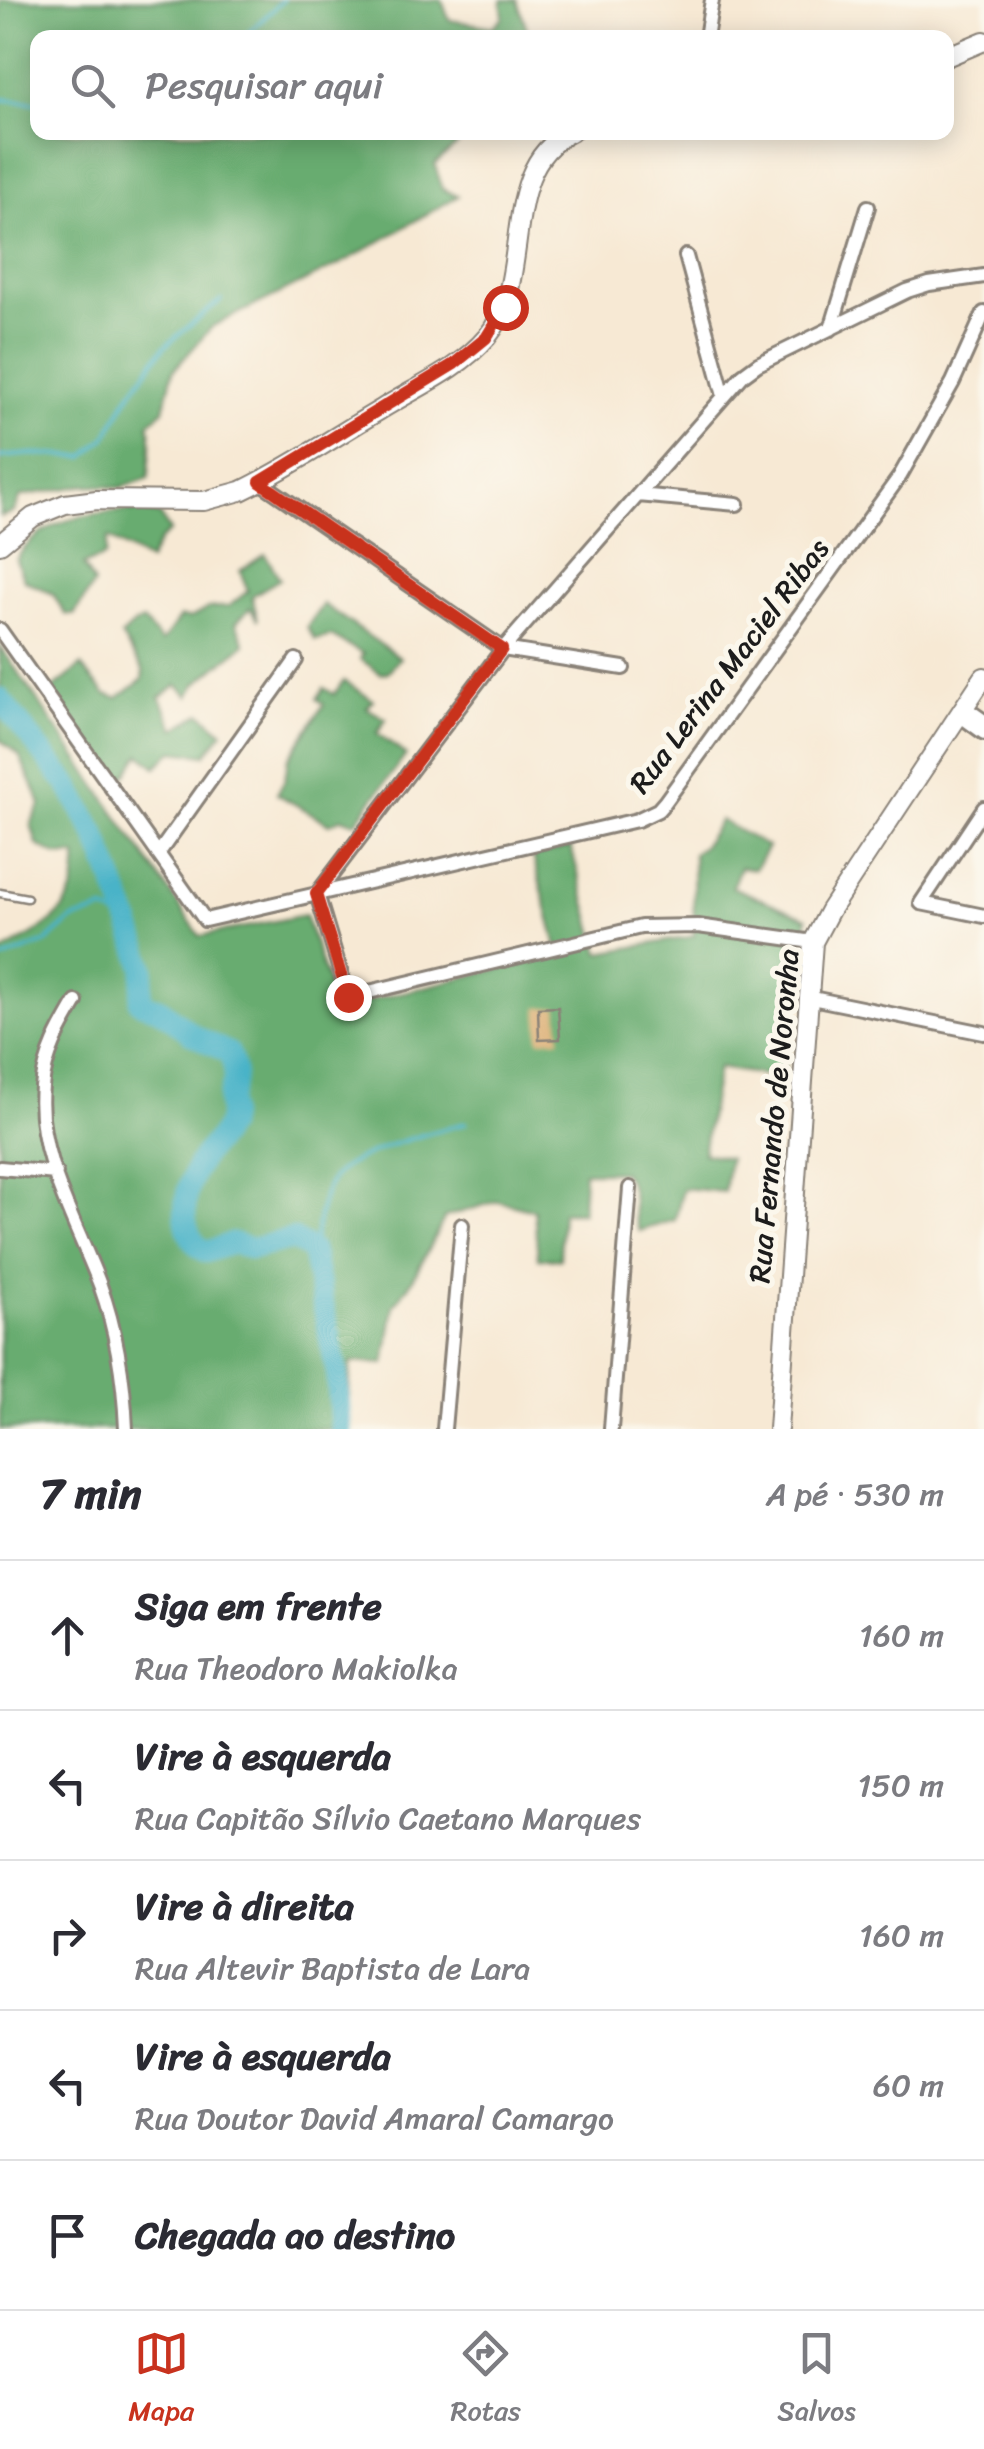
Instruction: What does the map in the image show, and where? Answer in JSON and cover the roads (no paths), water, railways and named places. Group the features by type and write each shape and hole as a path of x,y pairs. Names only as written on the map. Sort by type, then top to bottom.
{"main road":[{"path":"954,54 984,41"},
{"path":"0,544 34,517 65,504 97,500 204,501 260,482 435,377 486,338 505,307 533,170 559,140"},
{"name":"Rua Fernando de Noronha","path":"778,1429 807,996 814,942 830,910 984,678"}],"street":[{"path":"707,30 712,0"},
{"path":"831,329 868,207"},
{"path":"686,256 724,396"},
{"path":"814,942 698,926 641,928 348,997 316,894 502,649 750,369 918,287 984,276"},
{"name":"Rua Lerina Maciel Ribas","path":"0,630 205,920 637,820 658,810 900,476 953,382 984,313"},
{"path":"260,482 502,649 624,668"},
{"path":"638,495 737,504"},
{"path":"158,854 296,660"},
{"path":"962,711 984,721"},
{"path":"962,711 984,734"},
{"path":"984,808 922,904 984,916"},
{"path":"807,996 984,1034"},
{"path":"76,1002 51,1048 42,1082 44,1130 113,1327 126,1429"},
{"path":"0,1168 56,1173"},
{"path":"611,1429 630,1188"},
{"path":"444,1429 462,1224"}],"lane":[{"path":"0,893 27,898"}],"waterway":[{"path":"251,30 283,0"},
{"path":"0,99 30,102"},
{"path":"0,457 84,457 106,437 126,400 164,347 221,300"},
{"path":"0,699 69,786 97,837 144,968 140,1003 160,1009 193,1035 229,1053 235,1076 229,1119 190,1183 185,1209 189,1233 206,1252 233,1243 251,1249 293,1239 312,1251 337,1373 341,1429"},
{"path":"0,960 46,942 71,920 104,910 130,923"},
{"path":"312,1251 324,1198 339,1171 392,1145 466,1123"}]}
